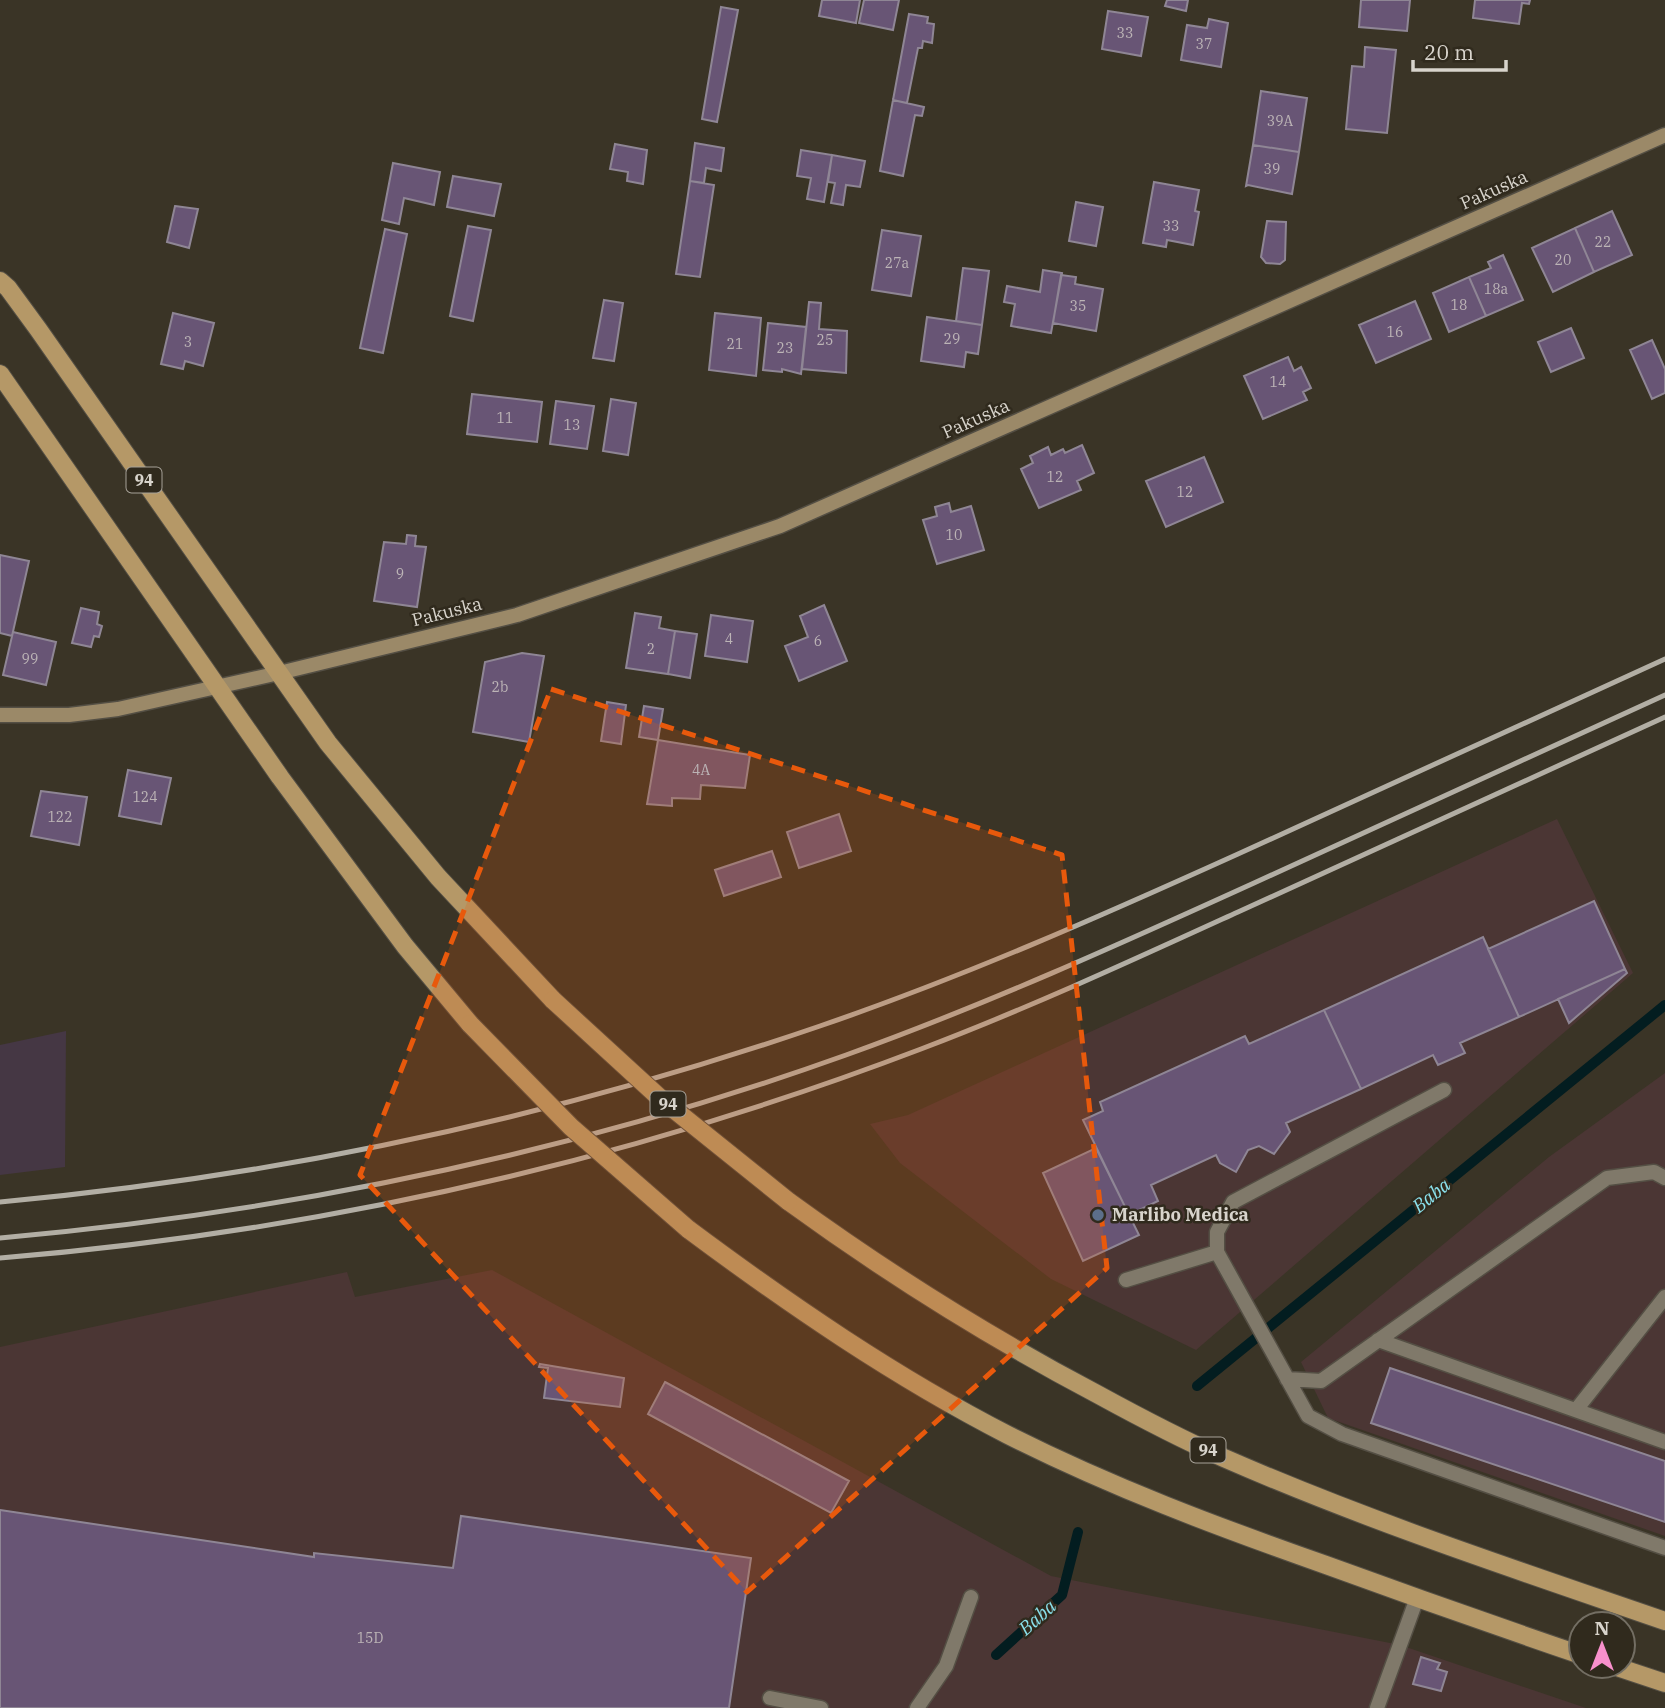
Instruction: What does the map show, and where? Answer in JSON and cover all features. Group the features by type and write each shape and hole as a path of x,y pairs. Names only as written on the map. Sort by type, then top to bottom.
{"main road":[{"name":"94","path":"0,281 38,329 328,743 438,877 553,1000 661,1099 788,1201 893,1275 981,1330 1134,1414 1223,1458 1438,1542 1665,1621"},
{"path":"0,374 280,776 405,946 470,1024 571,1127 688,1229 848,1342 932,1393 1009,1435 1202,1522 1567,1650"},
{"path":"1637,1674 1665,1683"}],"street":[{"name":"Pakuska","path":"0,715 69,715 118,709 279,673 517,615 780,526 1665,135"}],"lane":[{"path":"1444,1090 1233,1202 1217,1232 1217,1252 1308,1416 1342,1434 1665,1548"},
{"path":"1287,1379 1321,1381 1607,1178 1654,1172 1665,1178"},
{"path":"1126,1280 1217,1252"},
{"path":"1576,1410 1665,1297"},
{"path":"1378,1340 1665,1441"},
{"path":"917,1708 946,1666 971,1597"},
{"path":"1377,1708 1418,1598"},
{"path":"770,1698 821,1708"}],"highlighted area":[{"path":"551,689 1062,855 1107,1268 747,1592 360,1175"}],"shaded area":[{"path":"1557,819 1633,973 1196,1350 1051,1279 900,1163 870,1124 908,1115"},
{"path":"66,1031 65,1167 0,1175 0,1045"},
{"path":"1665,1073 1665,1536 1328,1418 1301,1362 1549,1157"},
{"path":"492,1270 1051,1576 1400,1645 1586,1708 0,1708 0,1347 347,1272 355,1297"}],"building":[{"path":"822,0 860,0 856,23 819,16"},
{"path":"864,0 899,0 893,30 859,23"},
{"path":"1167,0 1188,0 1186,11 1165,6"},
{"path":"1361,0 1410,0 1407,31 1359,27"},
{"path":"1475,0 1530,0 1529,4 1522,3 1519,24 1473,18"},
{"path":"721,7 738,10 717,122 702,119"},
{"path":"1108,11 1148,17 1141,56 1102,49"},
{"path":"909,14 928,17 927,23 934,24 932,43 923,41 922,48 918,48 907,103 893,100"},
{"path":"1209,19 1228,23 1221,67 1181,60 1187,25 1207,28"},
{"path":"1365,47 1396,50 1387,133 1346,129 1352,66 1364,67"},
{"path":"1261,91 1307,98 1299,152 1253,145"},
{"path":"893,100 924,107 922,116 915,115 903,176 880,171"},
{"path":"695,143 724,148 721,171 706,168 704,183 690,181"},
{"path":"615,144 647,150 643,184 627,181 628,172 610,169"},
{"path":"1253,145 1299,152 1292,194 1246,186"},
{"path":"801,150 832,155 824,202 807,199 811,178 797,176"},
{"path":"832,155 865,161 860,187 846,185 843,205 831,203 835,183 828,182"},
{"path":"393,163 440,172 434,205 404,198 399,224 382,220"},
{"path":"453,176 501,184 494,216 447,207"},
{"path":"690,181 714,185 700,277 676,274"},
{"path":"1154,182 1199,190 1195,211 1199,212 1193,245 1167,240 1166,247 1143,243"},
{"path":"1076,202 1103,207 1096,246 1069,241"},
{"path":"175,206 198,209 189,248 167,242"},
{"path":"1612,211 1632,255 1594,272 1575,228"},
{"path":"1267,221 1286,222 1285,260 1280,264 1266,263 1261,257"},
{"path":"468,226 491,230 473,321 450,316"},
{"path":"1575,228 1594,272 1553,292 1532,248"},
{"path":"385,229 407,234 383,353 360,348"},
{"path":"882,230 921,236 911,296 872,290"},
{"path":"1503,255 1523,300 1486,316 1469,277 1491,268 1488,262"},
{"path":"963,268 989,271 982,325 956,321"},
{"path":"1043,270 1062,273 1051,333 1011,326 1015,304 1004,302 1007,286 1040,292"},
{"path":"1061,275 1076,277 1075,284 1103,289 1096,331 1053,323"},
{"path":"1469,277 1486,316 1449,332 1433,293"},
{"path":"604,300 623,303 614,361 593,358"},
{"path":"1415,301 1431,339 1376,363 1359,325"},
{"path":"809,302 821,303 819,329 847,331 846,373 802,369"},
{"path":"173,313 214,323 203,366 185,361 183,369 161,364"},
{"path":"715,313 761,318 756,376 709,370"},
{"path":"927,317 982,325 978,354 966,352 964,367 921,361"},
{"path":"768,323 806,327 801,374 782,369 782,372 763,370"},
{"path":"1571,328 1584,358 1551,372 1538,342"},
{"path":"1652,340 1665,369 1665,393 1652,399 1630,350"},
{"path":"1288,357 1294,371 1301,367 1311,388 1303,392 1307,400 1263,419 1244,376"},
{"path":"472,394 542,402 537,442 467,434"},
{"path":"611,399 636,403 628,455 603,451"},
{"path":"556,401 594,406 587,449 550,444"},
{"path":"1082,445 1094,473 1077,481 1081,490 1039,508 1021,469 1033,463 1030,456 1048,447 1051,455 1063,449 1065,453"},
{"path":"1204,457 1223,502 1166,527 1146,481"},
{"path":"949,503 951,512 971,506 984,550 937,564 923,520 937,516 935,507"},
{"path":"407,535 416,536 415,546 426,547 417,607 374,601 384,542 406,544"},
{"path":"0,555 29,561 12,636 0,633"},
{"path":"824,605 847,661 799,681 785,646 808,637 800,616"},
{"path":"81,608 99,612 97,624 102,626 99,637 94,636 91,647 72,643"},
{"path":"635,613 661,617 659,628 675,631 668,674 626,668"},
{"path":"711,615 753,621 747,662 705,656"},
{"path":"675,631 697,634 690,678 668,674"},
{"path":"13,632 56,642 46,685 3,675"},
{"path":"522,653 544,656 529,742 473,732 485,662"},
{"path":"607,702 626,705 621,744 601,741"},
{"path":"644,706 663,709 658,740 639,737"},
{"path":"658,740 750,755 745,788 701,785 700,799 672,798 672,806 647,804"},
{"path":"128,770 171,778 161,824 119,816"},
{"path":"41,791 87,797 79,845 31,836"},
{"path":"839,814 851,851 799,868 787,832"},
{"path":"772,851 781,877 724,896 715,870"},
{"path":"1594,901 1625,969 1519,1017 1488,949"},
{"path":"1483,937 1519,1017 1460,1043 1465,1053 1438,1065 1433,1055 1361,1089 1324,1010"},
{"path":"1625,969 1627,973 1569,1023 1558,999"},
{"path":"1324,1010 1361,1089 1286,1123 1290,1132 1274,1154 1259,1146 1248,1150 1236,1172 1220,1163 1216,1155 1151,1185 1158,1201 1129,1215 1083,1120 1103,1111 1100,1102 1245,1036 1249,1044"},
{"path":"1096,1148 1139,1235 1083,1261 1043,1173"},
{"path":"540,1364 624,1378 620,1407 544,1398 548,1368 539,1367"},
{"path":"1390,1368 1665,1461 1665,1522 1371,1423"},
{"path":"665,1382 849,1481 831,1513 648,1414"},
{"path":"0,1510 314,1557 314,1553 453,1568 461,1516 751,1558 729,1708 0,1708"},
{"path":"1421,1657 1440,1663 1437,1669 1447,1672 1441,1691 1413,1684"}],"waterway":[{"name":"Baba","path":"1197,1386 1665,1005"},
{"name":"Baba","path":"996,1655 1062,1595 1078,1532"}],"railway":[{"path":"0,1202 105,1191 313,1159 518,1115 720,1059 873,1007 1031,945 1292,830 1665,659"},
{"path":"0,1238 216,1212 429,1174 535,1149 743,1090 898,1036 1052,973 1665,695"},
{"path":"0,1258 118,1246 352,1210 468,1186 697,1126 921,1049 1081,983 1665,717"}],"place":[{"name":"Marlibo Medica","path":"1098,1215"}]}
